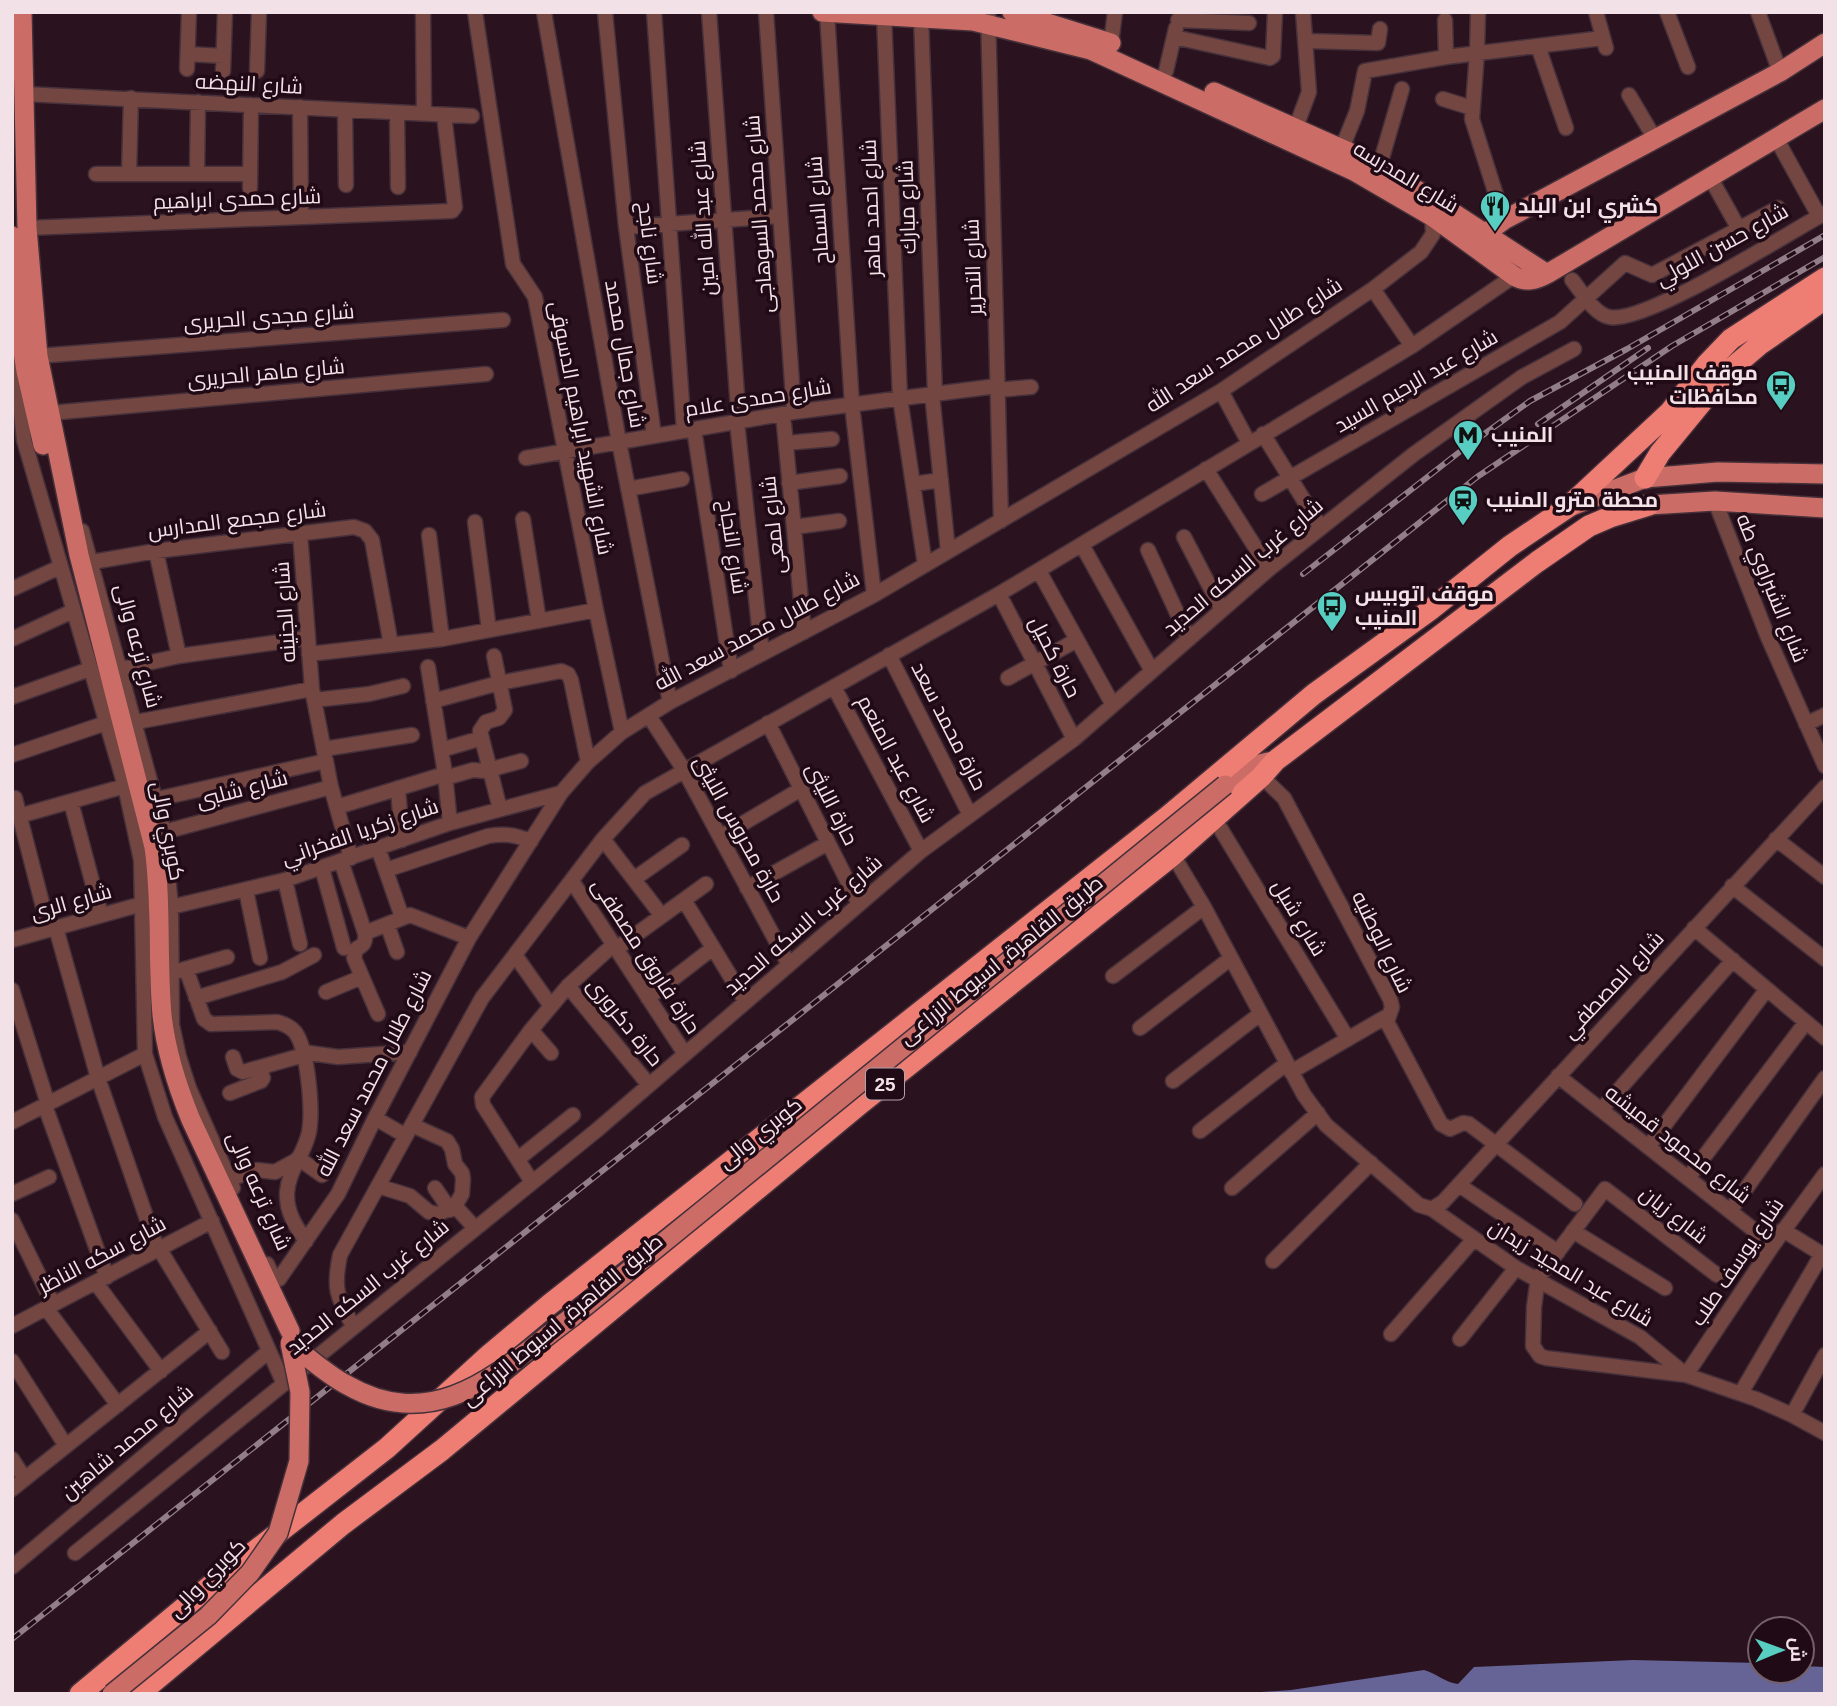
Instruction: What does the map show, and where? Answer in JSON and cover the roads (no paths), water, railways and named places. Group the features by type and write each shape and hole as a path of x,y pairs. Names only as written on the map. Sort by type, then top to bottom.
{"highway":[{"name":"طريق القاهرة, اسيوط الزراعى","path":"80,1694 209,1587 387,1448 489,1355 549,1306 1167,817 1314,694 1415,621 1510,546 1568,507 1670,412 1707,364 1731,339 1825,278"},
{"path":"1645,478 1660,453 1725,374 1759,345 1825,299"},
{"name":"طريق القاهرة, اسيوط الزراعى","path":"139,1694 343,1524 412,1474 860,1104 1172,855 1214,818 1263,768 1537,562 1590,526 1609,517 1650,505"},
{"path":"387,1448 381,1465 385,1474 390,1477 412,1474"},
{"path":"327,1495 345,1497 352,1504 343,1524"}],"main road":[{"name":"شارع ترعه والى","path":"15,318 16,236 24,94 22,12"},
{"name":"شارع المدرسه","path":"824,12 921,18 988,18 1078,46 1111,50 1486,233 1547,274"},
{"name":"شارع المدرسه","path":"1017,13 1166,71 1342,148 1379,168 1514,276"},
{"path":"1486,233 1504,220 1780,72 1825,43"},
{"path":"1514,276 1528,281 1547,274 1825,109"},
{"name":"شارع ترعه والى","path":"16,236 55,442"},
{"name":"كوبري والى","path":"15,318 48,465 152,848 157,883 160,1016 175,1087 290,1337 300,1392 299,1461 278,1532 250,1573 208,1616 112,1694"},
{"name":"كوبري والى","path":"55,442 79,555 154,847 159,883 162,1016 177,1086 290,1337 307,1392 306,1462 300,1490 284,1536 255,1578 215,1622 127,1694"},
{"path":"1568,507 1645,478 1718,472 1825,474"},
{"path":"1650,505 1715,501 1825,508"},
{"name":"كوبري والى","path":"290,1337 330,1375 368,1395 414,1405 433,1403 478,1387 572,1317 1225,785 1263,768"},
{"name":"كوبري والى","path":"290,1337 371,1386 414,1395 431,1393 473,1378 566,1309 705,1194 896,1043 940,1005 961,981"}],"street":[{"path":"189,12 188,62 223,64 225,12"},
{"path":"257,71 259,12"},
{"path":"423,12 424,114"},
{"name":"شارع الشهيد ابراهيم الدسوقى","path":"475,12 513,264 535,297 622,732"},
{"name":"شارع جمال محمد","path":"544,12 619,442 670,702"},
{"name":"شارع ناجح","path":"605,12 626,227 654,436"},
{"name":"شارع النجاح","path":"654,12 669,224 689,430 731,671"},
{"name":"شارع عبد الله امين","path":"709,12 738,422 762,654"},
{"name":"شارع محمد السوهاجى","path":"766,12 780,215 788,413"},
{"name":"شارع السماح","path":"824,12 852,405 874,595"},
{"path":"1111,50 1115,12"},
{"path":"1174,37 1272,57 1275,12"},
{"path":"1296,127 1316,92 1303,12"},
{"path":"1478,12 1472,119 1504,220"},
{"path":"1342,148 1357,111 1365,71 1477,53 1538,46 1604,43 1596,12"},
{"path":"1667,12 1688,67"},
{"path":"1758,12 1780,72"},
{"name":"شارع احمد ماهر","path":"884,16 900,398 925,565"},
{"path":"1166,71 1178,16 1249,23"},
{"name":"شارع مبارك","path":"921,18 933,394 948,551"},
{"name":"شارع التحرير","path":"988,18 1001,521"},
{"path":"1445,20 1446,57"},
{"path":"1306,41 1380,43 1380,29"},
{"path":"1538,46 1566,128"},
{"path":"1379,168 1402,89"},
{"name":"شارع النهضه","path":"24,94 472,116"},
{"path":"1629,95 1655,139"},
{"path":"130,174 131,98"},
{"path":"1443,99 1472,108"},
{"path":"197,174 198,102"},
{"path":"96,174 197,174 250,181 251,105"},
{"path":"300,107 301,217"},
{"path":"345,110 346,185"},
{"path":"397,113 398,187"},
{"name":"شارع حمدى ابراهيم","path":"16,236 301,217 448,212 455,207 444,114"},
{"path":"1776,138 1822,214"},
{"path":"1710,177 1739,229 1778,208"},
{"name":"شارع طلال محمد سعد الله","path":"272,1277 279,1279 338,1194 470,939 561,793 588,762 622,732 670,702 874,595 1221,391 1373,289 1426,247 1433,234 1432,208"},
{"name":"شارع حسن اللولي","path":"1572,280 1600,313 1618,318 1676,298 1822,214"},
{"path":"626,227 780,215"},
{"name":"شارع عبد الرحيم السيد","path":"1262,495 1560,322 1625,263 1652,275 1739,229"},
{"path":"353,1326 337,1295 336,1275 340,1255 482,998 603,839 645,793 680,763 768,723 1039,571 1412,346 1514,276"},
{"path":"1373,289 1412,346"},
{"name":"شارع ترعه والى","path":"15,318 18,443 60,567 125,786 141,860 145,1054 165,1117 283,1382"},
{"name":"شارع مجدى الحريرى","path":"38,356 503,320"},
{"name":"شارع غرب السكه الحديد","path":"75,1553 649,1085 921,851 1074,739 1269,569 1414,454 1522,376 1574,349"},
{"name":"شارع ماهر الحريرى","path":"50,413 486,374"},
{"name":"شارع حمدى علام","path":"526,458 788,413 933,394 1031,387"},
{"path":"1221,391 1249,443"},
{"name":"شارع لمعى","path":"788,413 786,443 804,632"},
{"path":"1263,434 1321,528"},
{"path":"786,443 832,439"},
{"name":"شارع ترعه والى","path":"55,442 92,562 164,832 179,971 172,1025 179,1057 189,1088 272,1277"},
{"path":"1206,469 1269,569"},
{"path":"789,483 840,476"},
{"path":"628,489 682,479"},
{"path":"913,484 941,480"},
{"name":"شارع الشبراوي طه","path":"1715,501 1767,635 1825,766"},
{"path":"523,519 539,621"},
{"path":"794,527 839,521"},
{"path":"475,522 489,630"},
{"name":"شارع مجمع المدارس","path":"92,562 156,551 354,527 365,531 372,540 391,645"},
{"name":"شارع الجنينه","path":"300,533 313,695 346,859 365,933"},
{"path":"429,535 442,639"},
{"path":"1184,537 1222,610"},
{"path":"1082,545 1152,671"},
{"path":"1148,550 1189,639"},
{"path":"156,551 179,656"},
{"path":"12,589 60,567"},
{"path":"1039,571 1113,705"},
{"name":"حارة كحيل","path":"999,594 1074,739"},
{"path":"12,639 73,611"},
{"path":"309,654 442,639 596,611"},
{"path":"121,669 179,656 308,638"},
{"path":"1008,678 1077,639"},
{"path":"494,656 505,710 499,718 482,726 480,731 500,809"},
{"name":"حارة محمد سعد","path":"889,656 970,815"},
{"path":"428,667 450,823"},
{"path":"12,697 90,669"},
{"path":"433,701 499,683 561,671 568,674 571,680 588,762"},
{"path":"136,722 313,695 369,694 403,686"},
{"name":"شارع عبد المنعم","path":"834,687 921,851"},
{"path":"1806,724 1825,715"},
{"name":"حارة محروس الليثى","path":"649,716 680,763 789,965"},
{"path":"12,755 106,723"},
{"name":"حارة الليثى","path":"768,723 859,904"},
{"path":"157,799 412,735"},
{"path":"441,750 482,738"},
{"path":"337,807 445,776 475,769 482,772 521,761"},
{"name":"شارع الوطنيه","path":"1263,768 1284,798 1390,999 1392,1007 1387,1022 1441,1124 1450,1129 1463,1123 1469,1124 1496,1145"},
{"path":"19,816 125,786"},
{"name":"شارع شلبى","path":"164,832 331,787"},
{"name":"شارع المصطفي","path":"1432,1209 1439,1206 1459,1185 1825,787"},
{"path":"398,789 401,840"},
{"path":"720,837 801,789"},
{"name":"شارع زكريا الفخراني","path":"171,907 285,880 450,823 561,793"},
{"path":"15,798 98,1079 159,1250 222,1352"},
{"path":"71,802 101,915"},
{"name":"شارع شبل","path":"1214,818 1348,1039"},
{"path":"386,870 488,836 516,835 531,841"},
{"path":"603,839 662,916"},
{"path":"1776,839 1825,877"},
{"path":"747,888 828,843"},
{"path":"634,879 682,845"},
{"path":"378,848 402,917"},
{"path":"1172,855 1204,907 1289,1068"},
{"path":"322,868 344,948"},
{"path":"285,880 300,944"},
{"name":"حارة فاروق مصطفى","path":"572,881 685,1054"},
{"path":"532,1182 518,1159 479,1111 482,1097 531,1030 568,986 615,947 706,884"},
{"path":"1732,886 1825,959"},
{"path":"246,890 260,958"},
{"path":"684,900 746,1002"},
{"name":"شارع الرى","path":"12,940 142,904"},
{"path":"1113,976 1204,907"},
{"path":"378,1014 354,953 363,946 365,933 402,917 414,915 470,939"},
{"path":"387,924 397,952"},
{"path":"1694,928 1825,1038"},
{"path":"648,998 713,948"},
{"path":"196,998 282,972 314,955"},
{"path":"515,955 551,1006"},
{"path":"227,957 179,971 196,998 204,1019 211,1024 277,1022 287,1024 295,1030 304,1054 311,1117 309,1132 290,1176 287,1193 295,1227 306,1241"},
{"path":"1140,1028 1231,958"},
{"path":"1601,1110 1732,960"},
{"path":"326,992 362,977"},
{"name":"حارة دكرورى","path":"568,986 649,1085"},
{"path":"1648,1147 1767,989"},
{"path":"12,990 102,1280 161,1371"},
{"path":"1173,1081 1260,1014"},
{"path":"1200,1131 1289,1068 1348,1039 1389,1014"},
{"path":"1688,1178 1806,1022"},
{"path":"531,1030 551,1053"},
{"path":"233,1057 239,1072 304,1054 338,1057 410,1052"},
{"path":"12,1122 145,1054"},
{"path":"230,1093 261,1081 263,1078 260,1068"},
{"name":"شارع عبد المجيد زيدان","path":"1289,1068 1326,1125 1419,1205 1432,1209 1516,1268 1640,1337 1686,1375"},
{"name":"شارع محمود قميشه","path":"1558,1076 1773,1245"},
{"path":"1730,1211 1825,1078"},
{"path":"1232,1188 1318,1113"},
{"path":"518,1159 573,1115"},
{"path":"375,1118 447,1141 452,1149 454,1164 462,1173 463,1180 462,1194 452,1208 438,1214 429,1212 410,1196 379,1186"},
{"path":"1496,1145 1575,1204"},
{"path":"229,1179 257,1170 275,1172 298,1159"},
{"path":"298,1159 322,1175"},
{"path":"1273,1261 1371,1163"},
{"path":"12,1194 49,1177"},
{"name":"شارع يوسف طلب","path":"1686,1375 1783,1230 1822,1184"},
{"path":"1459,1185 1558,1252"},
{"path":"435,1188 452,1208 475,1228"},
{"name":"شارع زيان","path":"1573,1231 1605,1189 1717,1275"},
{"path":"12,1220 49,1306 118,1405"},
{"name":"شارع سكه الناظر","path":"12,1326 212,1221"},
{"path":"1741,1393 1823,1255 1783,1230"},
{"path":"1665,1288 1573,1231 1538,1278 1533,1346 1540,1356 1686,1375 1741,1393 1825,1433"},
{"path":"1391,1334 1474,1239"},
{"path":"1460,1339 1516,1268"},
{"path":"12,1489 210,1331"},
{"name":"شارع محمد شاهين","path":"12,1567 269,1351"},
{"path":"1792,1415 1825,1355"},
{"path":"12,1361 66,1446"},
{"path":"12,1459 25,1479"}],"railway":[{"path":"1303,574 1462,450 1530,401 1627,349 1825,235"},
{"path":"12,1639 1477,477 1672,346 1825,257"},
{"path":"1538,424 1648,348"}],"place":[{"name":"كشري ابن البلد","path":"1495,233"},
{"name":"موقف المنيب محافظات","path":"1781,412"},
{"name":"المنيب","path":"1468,462"},
{"name":"محطة مترو المنيب","path":"1463,527"},
{"name":"موقف اتوبيس المنيب","path":"1332,633"}]}
